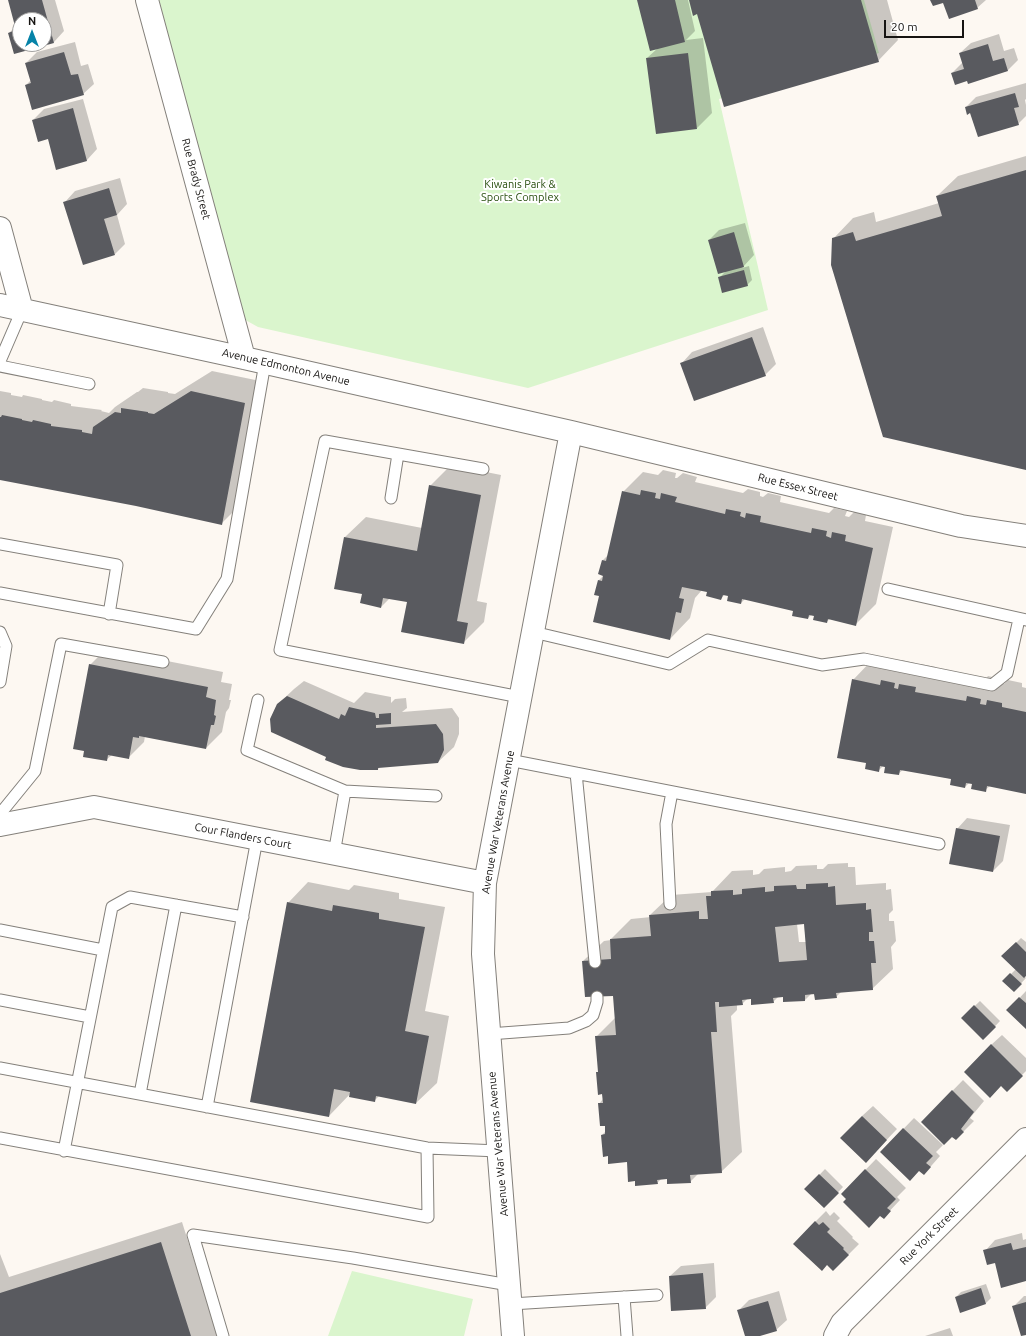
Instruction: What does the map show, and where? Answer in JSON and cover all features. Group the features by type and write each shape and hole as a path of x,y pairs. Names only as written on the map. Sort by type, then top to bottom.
{"street":[{"name":"Rue Brady Street","path":"147,0 244,358"},
{"path":"0,228 22,310"},
{"name":"Avenue Edmonton Avenue","path":"0,305 244,358 571,432"},
{"name":"Rue Essex Street","path":"571,432 960,526 1026,536"},
{"name":"Avenue War Veterans Avenue","path":"513,1336 483,954 485,883 571,432"},
{"name":"Cour Flanders Court","path":"0,825 94,807 485,883"},
{"name":"Rue York Street","path":"835,1336 842,1323 1026,1139"}],"lane":[{"path":"0,361 22,310"},
{"path":"0,593 196,629 227,579 265,363"},
{"path":"0,366 89,384"},
{"path":"484,469 325,441 280,650 520,697"},
{"path":"391,498 398,454"},
{"path":"0,544 117,565 109,614"},
{"path":"533,632 669,664 708,640 822,665 864,659 992,685 1007,673 1022,619 888,589"},
{"path":"0,632 6,646 0,682"},
{"path":"0,814 35,771 61,644 163,662"},
{"path":"258,700 247,750 345,791 436,796"},
{"path":"509,760 939,844"},
{"path":"576,773 595,962"},
{"path":"334,854 345,791"},
{"path":"670,904 666,824 672,792"},
{"path":"207,1107 257,839"},
{"path":"64,1151 112,907 130,897 243,917"},
{"path":"140,1094 176,905"},
{"path":"0,930 104,950"},
{"path":"489,1034 569,1028 586,1021 593,1015 597,998"},
{"path":"0,1000 90,1017"},
{"path":"0,1068 427,1148 499,1151"},
{"path":"0,1138 428,1217 427,1148"},
{"path":"223,1336 193,1235 353,1258 510,1295 624,1297 657,1295"},
{"path":"624,1297 627,1336"}],"green space":[{"name":"Kiwanis Park & Sports Complex","path":"159,0 864,0 879,53 719,99 768,310 528,388 258,327 240,317"},
{"path":"352,1271 473,1299 464,1336 328,1336"}],"building":[{"path":"8,0 42,0 45,12 12,12 12,15"},
{"path":"637,0 675,0 685,42 650,51"},
{"path":"689,0 861,0 879,62 724,107 697,14 693,16"},
{"path":"930,0 975,0 978,9 949,19 943,3 933,6"},
{"path":"12,32 12,47 8,33"},
{"path":"988,44 993,61 1004,58 1008,71 968,84 967,81 955,85 951,73 964,69 959,53"},
{"path":"64,52 71,75 78,74 84,95 32,110 25,85 31,83 25,63"},
{"path":"688,53 697,129 656,134 646,58"},
{"path":"1015,93 1019,107 1014,108 1019,125 978,137 970,113 967,115 965,107"},
{"path":"73,108 87,161 56,170 48,139 38,142 32,120"},
{"path":"1026,170 1026,470 883,437 831,265 832,238 853,232 856,241 942,216 936,196"},
{"path":"109,188 117,215 104,219 115,255 83,265 63,202"},
{"path":"734,232 744,267 718,274 708,240"},
{"path":"744,270 748,286 722,293 718,277"},
{"path":"752,337 766,376 694,401 680,363"},
{"path":"191,391 245,403 222,525 136,506 0,480 0,417 2,415 32,422 33,420 51,424 51,426 82,430 82,432 92,434 93,427 115,412 121,413 121,408 154,414"},
{"path":"429,485 481,495 457,621 468,623 464,644 401,632 407,602 383,598 381,608 360,603 362,594 334,589 344,537 417,551"},
{"path":"641,490 656,493 655,498 660,499 661,493 677,497 675,502 725,514 726,509 741,512 740,516 745,518 746,513 761,516 760,522 811,533 812,528 827,531 826,536 831,538 832,532 846,535 845,541 873,548 856,626 828,619 827,623 813,620 814,616 809,615 808,619 792,616 793,611 742,599 741,604 727,601 728,596 723,595 721,600 706,596 707,592 682,587 679,598 684,599 681,613 676,612 670,640 593,622 599,596 594,595 598,580 602,581 603,576 598,574 602,560 606,561 622,491 640,495"},
{"path":"89,664 208,687 206,697 216,700 214,715 216,716 214,725 211,725 206,749 139,736 139,738 133,737 129,759 108,755 107,761 83,757 84,751 73,749"},
{"path":"852,679 880,685 881,680 895,683 894,688 898,689 899,684 916,687 915,692 966,701 967,696 981,699 980,704 986,705 987,700 1002,703 1002,707 1026,712 1026,794 987,786 986,792 971,789 972,784 966,783 965,788 950,785 951,779 900,770 899,775 884,773 885,767 880,766 879,772 865,769 866,763 837,758"},
{"path":"287,696 339,719 341,714 345,716 349,707 375,713 376,718 379,718 379,714 391,713 391,724 376,725 376,728 436,724 443,734 444,750 438,763 378,768 378,770 360,770 343,767 325,760 326,757 271,732 270,719 277,704"},
{"path":"956,828 1000,836 993,872 949,864"},
{"path":"828,883 828,887 835,886 836,905 866,903 866,910 871,909 873,932 869,932 869,941 874,941 876,963 871,963 873,990 836,993 837,998 815,1000 814,994 805,995 805,1001 783,1002 783,997 773,998 774,1003 751,1005 751,999 742,1000 743,1005 719,1007 719,1002 715,1002 717,1032 711,1032 722,1173 690,1175 691,1183 667,1184 667,1179 657,1180 658,1184 635,1186 635,1181 628,1182 627,1162 608,1164 608,1156 603,1157 601,1135 605,1134 605,1126 600,1126 598,1103 603,1103 602,1094 598,1095 595,1036 616,1035 613,996 585,997 582,961 611,959 610,939 651,936 649,915 699,911 699,919 708,919 706,896 711,896 711,891 733,890 733,895 742,894 742,889 765,887 765,892 774,891 774,886 796,885 797,889 806,889 806,884","holes":["804,924 807,960 779,962 775,927"]},
{"path":"287,902 332,911 333,905 379,913 379,919 425,927 405,1031 429,1036 416,1104 376,1096 375,1102 349,1097 350,1092 334,1089 329,1117 250,1102"},
{"path":"1016,942 1026,952 1026,976 1024,978 1001,956"},
{"path":"1010,973 1022,984 1014,992 1002,981"},
{"path":"1019,997 1026,1003 1026,1029 1006,1010"},
{"path":"974,1005 996,1027 983,1040 961,1018"},
{"path":"991,1044 1023,1076 1007,1092 1001,1086 990,1098 964,1072"},
{"path":"952,1090 974,1112 961,1129 964,1132 956,1140 952,1137 944,1145 921,1122"},
{"path":"862,1116 887,1140 866,1163 840,1138"},
{"path":"903,1128 933,1156 926,1163 931,1167 924,1175 919,1171 910,1181 880,1152"},
{"path":"865,1169 896,1199 887,1208 891,1211 884,1219 880,1216 869,1228 843,1202 846,1199 841,1194"},
{"path":"819,1174 839,1193 824,1208 804,1189"},
{"path":"815,1221 819,1225 823,1222 830,1229 827,1232 844,1248 843,1249 849,1255 833,1271 827,1265 822,1271 793,1244"},
{"path":"161,1242 191,1336 0,1336 0,1293"},
{"path":"1011,1243 1013,1250 1026,1247 1026,1281 1001,1288 995,1263 987,1265 983,1250"},
{"path":"703,1273 706,1309 671,1311 669,1276"},
{"path":"981,1288 986,1304 960,1313 955,1297"},
{"path":"768,1301 777,1331 760,1336 745,1336 737,1310"},
{"path":"1026,1302 1026,1335 1021,1336 1012,1306"}]}
